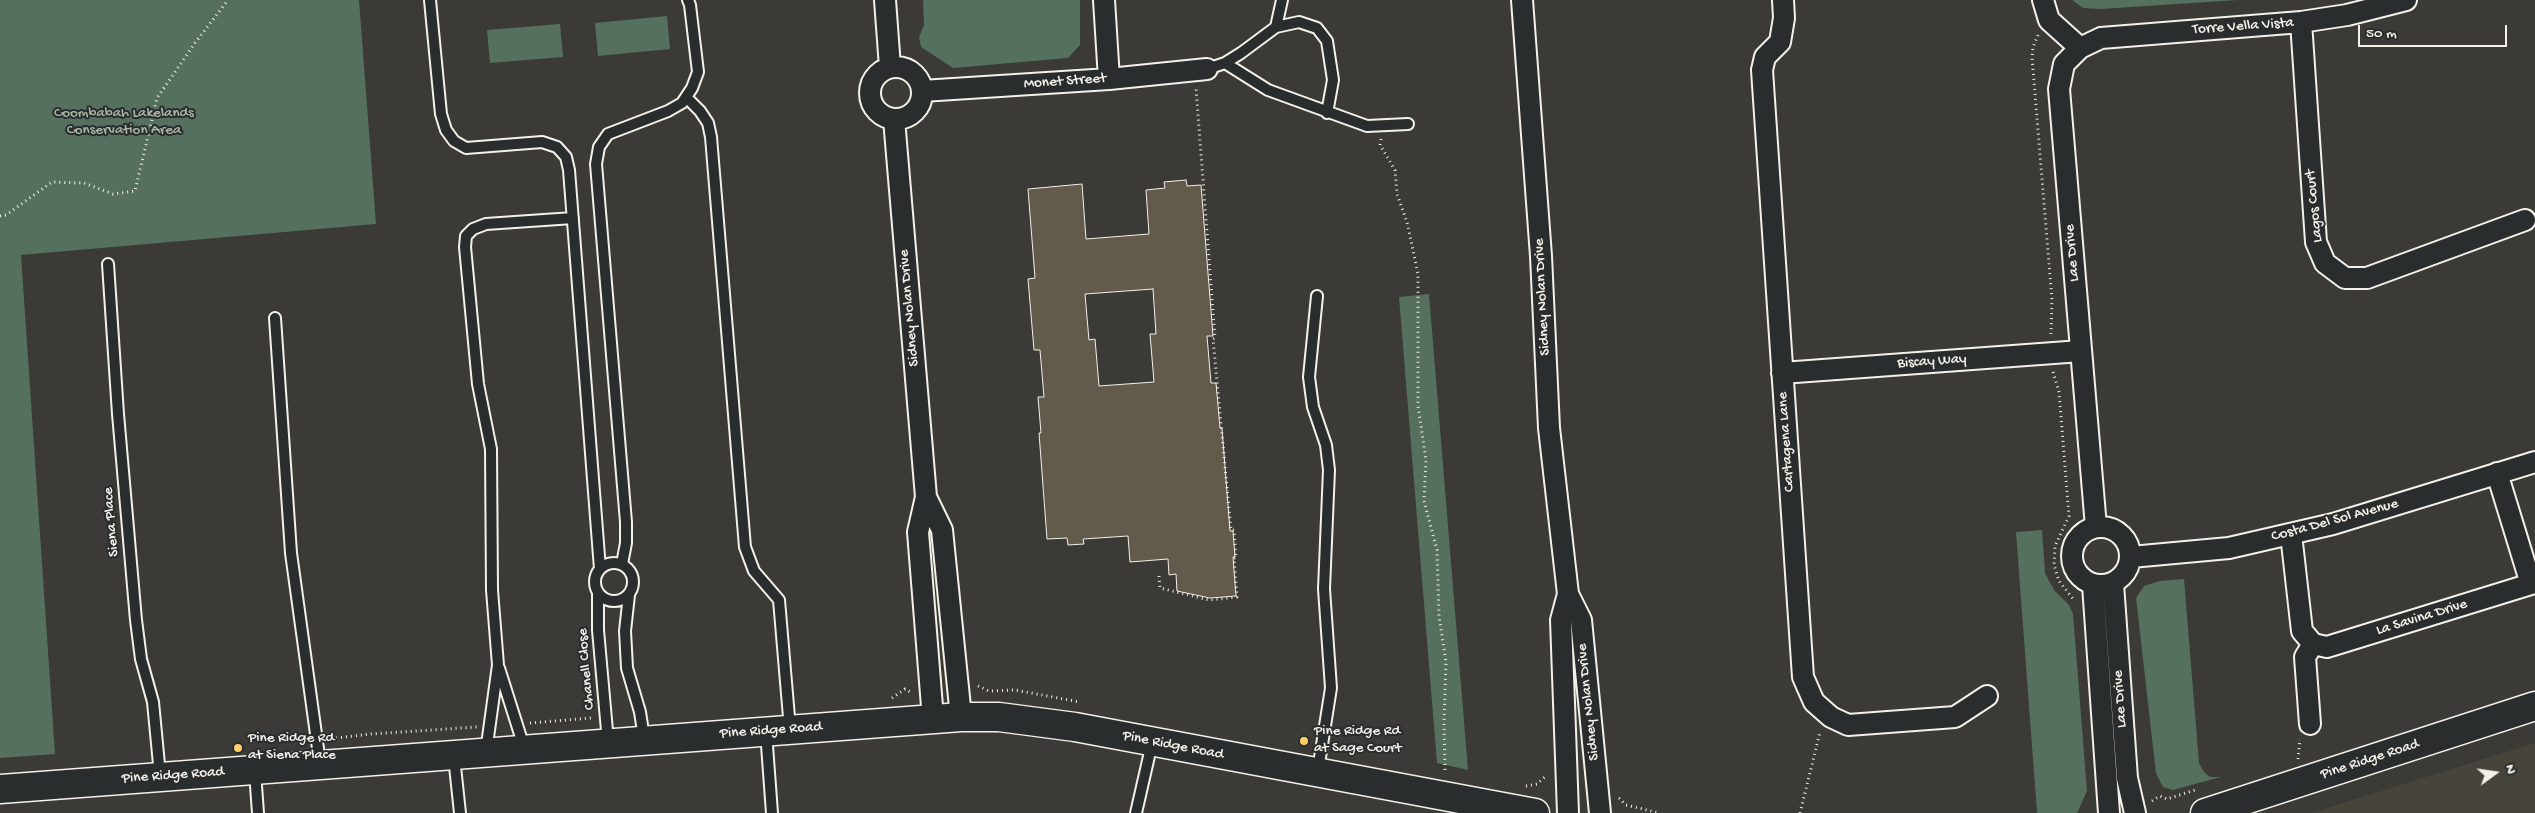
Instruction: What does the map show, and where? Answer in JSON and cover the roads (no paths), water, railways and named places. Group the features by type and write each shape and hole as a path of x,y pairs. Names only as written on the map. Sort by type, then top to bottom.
{"street":[{"path":"886,0 890,67"},
{"path":"1104,0 1109,79"},
{"name":"Sidney Nolan Drive","path":"1522,0 1541,256 1549,428 1568,594 1581,620 1600,813"},
{"name":"Cartagena Lane","path":"1783,0 1784,18 1780,42 1764,57 1762,70 1804,677 1814,702 1831,717 1848,726 1955,717 1987,696"},
{"path":"2043,0 2051,22 2080,48"},
{"name":"Torre Vella Vista","path":"2080,48 2101,38 2300,22 2347,15 2406,0"},
{"name":"Lagos Court","path":"2300,22 2316,242 2325,263 2345,278 2367,278 2525,220"},
{"name":"Lae Drive","path":"2080,48 2064,64 2059,89 2096,527"},
{"path":"890,67 905,68 912,72 921,84 922,91 922,100 911,114 894,119 879,113 871,99 870,91 876,76 890,67"},
{"name":"Monet Street","path":"922,91 1109,79 1209,67"},
{"name":"Sidney Nolan Drive","path":"894,119 926,497 918,532 933,719"},
{"name":"Biscay Way","path":"1782,373 2081,351"},
{"name":"Costa Del Sol Avenue","path":"2131,558 2229,548 2291,534 2333,524 2535,462"},
{"name":"La Savina Drive","path":"2313,644 2327,647 2533,584 2497,473"},
{"name":"Sidney Nolan Drive","path":"926,497 942,530 961,717"},
{"path":"2096,527 2105,527 2120,534 2126,541 2131,558 2126,573 2113,584 2093,585 2084,581 2072,565 2071,555 2079,537 2096,527"},
{"path":"2291,534 2302,631 2313,644 2305,657 2310,724"},
{"name":"Lae Drive","path":"2113,584 2127,778 2135,813"},
{"name":"Lae Drive","path":"2093,585 2110,813"},
{"name":"Sidney Nolan Drive","path":"1568,594 1561,620 1568,813"},
{"name":"Pine Ridge Road","path":"2204,813 2535,706"},
{"name":"Pine Ridge Road","path":"0,788 486,752 523,737 608,743 961,717 1015,717 1535,813"}],"lane":[{"path":"430,0 441,114 446,130 454,142 466,148 542,142 557,147 566,156 573,218 600,569"},
{"path":"622,564 626,543 626,522 596,164 599,147 608,134 668,111 682,103 686,97 698,72 688,0"},
{"path":"1276,27 1282,0"},
{"path":"1209,67 1276,27 1299,22 1317,28 1327,41 1333,80 1327,112"},
{"path":"1209,67 1367,126 1408,124"},
{"path":"686,97 700,111 708,123 712,137 744,547 754,571 779,600 778,730 772,813"},
{"path":"486,752 498,665 492,572 491,449 478,384 465,247 466,236 473,229 486,224 573,218"},
{"name":"Siena Place","path":"108,264 118,414 136,620 141,660 153,702 160,776"},
{"path":"1317,296 1309,377 1313,407 1326,445 1329,470 1324,588 1331,688 1318,774"},
{"path":"275,318 291,553 320,764"},
{"path":"629,594 618,601 611,601 598,592 596,576 600,569 606,564 622,564 632,575 634,583 629,594 625,631 627,668 640,712 644,740"},
{"name":"Chanell Close","path":"598,592 598,630 608,743"},
{"path":"498,665 523,737"},
{"path":"1136,813 1152,742"},
{"path":"454,755 460,813"},
{"path":"255,770 258,813"}],"place":[{"name":"Pine Ridge Rd at Sage Court","path":"1304,741"},
{"name":"Pine Ridge Rd at Siena Place","path":"238,748"}],"park label":[{"name":"Coombabah Lakelands Conservation Area","path":"124,122"}]}
